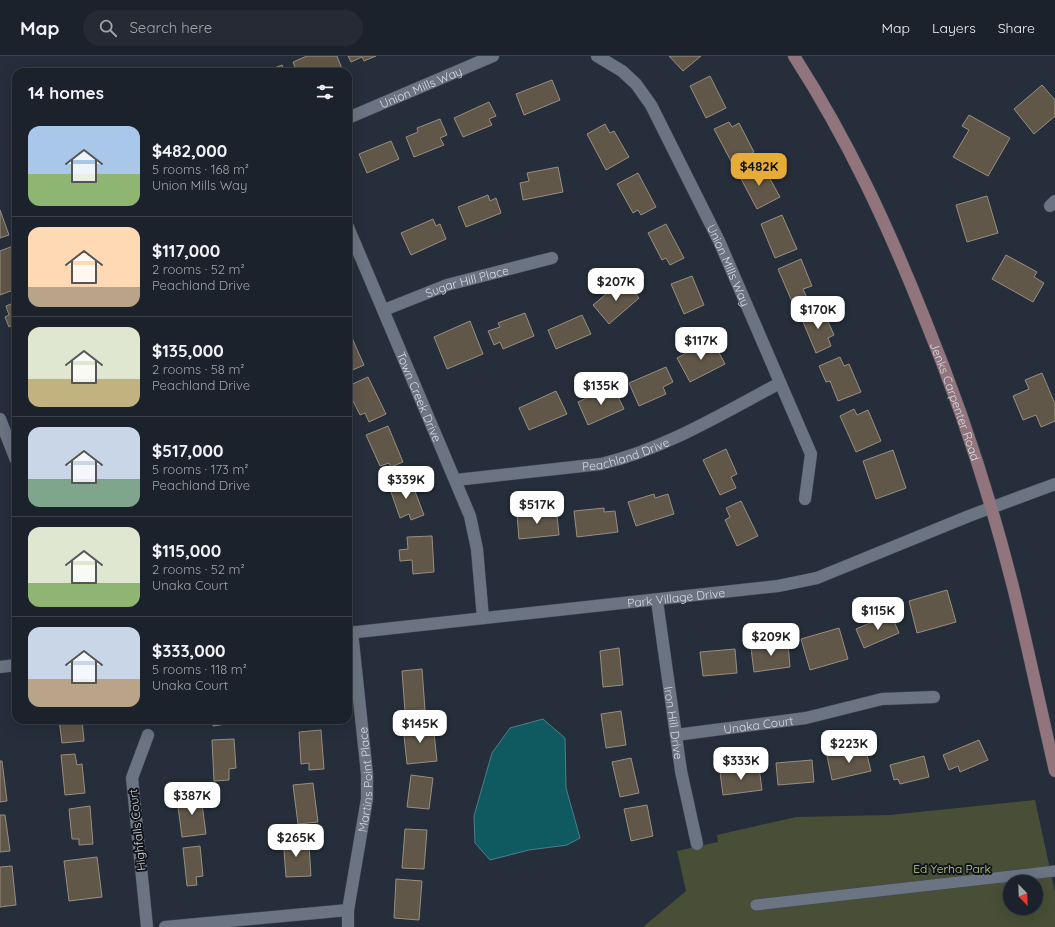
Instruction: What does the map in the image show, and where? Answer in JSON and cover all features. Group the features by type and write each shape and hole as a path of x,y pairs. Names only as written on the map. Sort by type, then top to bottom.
{"street":[{"name":"Union Mills Way","path":"352,116 493,56"},
{"name":"Union Mills Way","path":"596,56 622,71 631,80 654,110 719,241 811,454 805,499"},
{"name":"Jenks Carpenter Road","path":"794,56 844,139 866,181 903,264 949,378 991,509 1013,587 1055,771"},
{"name":"Town Creek Drive","path":"352,236 470,516 477,549 484,618"},
{"name":"Sugar Hill Place","path":"384,310 447,285 552,258"},
{"name":"Peachland Drive","path":"456,480 601,464 621,459 662,444 780,383"},
{"path":"0,419 12,450"},
{"name":"Park Village Drive","path":"352,633 657,601 778,586 817,578 969,516 1055,484"},
{"name":"Iron Hill Drive","path":"657,601 681,771 697,844"},
{"name":"Martins Point Place","path":"348,927 348,910 367,799 367,774 352,650"},
{"path":"0,667 12,666"},
{"name":"Unaka Court","path":"676,735 806,718 882,699 934,697"},
{"name":"Highfalls Court","path":"147,927 132,778 148,735"},
{"path":"165,927 348,910"}],"lane":[{"path":"756,905 1055,871"}],"green space":[{"name":"Ed Yerha Park","path":"1035,800 1055,892 1055,927 643,927 686,891 677,851 718,842 717,835 796,817 890,815"}],"water":[{"path":"543,719 565,738 566,788 580,838 567,845 529,850 490,860 475,843 474,816 492,753 510,728"}],"building":[{"path":"307,56 337,56 342,68 295,68 293,62"},
{"path":"348,56 376,56 364,61 362,57 351,62"},
{"path":"669,56 701,56 683,71"},
{"path":"282,65 283,68 274,68"},
{"path":"710,76 726,108 706,118 690,86"},
{"path":"552,80 560,100 524,115 516,94"},
{"path":"1042,85 1055,100 1055,116 1034,134 1014,109"},
{"path":"489,102 496,116 489,119 492,125 463,137 454,118"},
{"path":"969,115 1010,138 988,176 953,157 969,130 962,126"},
{"path":"440,119 447,135 440,138 444,145 414,157 406,137 418,132 417,128"},
{"path":"729,122 732,127 739,123 754,152 732,163 714,129"},
{"path":"605,124 610,133 614,131 629,157 606,170 587,134"},
{"path":"391,141 399,159 367,173 359,154"},
{"path":"558,167 563,192 523,200 520,183 529,181 527,173"},
{"path":"754,168 756,173 764,168 780,197 757,209 739,175"},
{"path":"638,173 656,207 641,215 638,210 633,213 617,184"},
{"path":"488,195 490,201 496,198 501,213 466,227 458,207"},
{"path":"987,196 998,233 967,242 956,205"},
{"path":"0,210 9,235 0,238"},
{"path":"782,215 797,249 775,258 761,224"},
{"path":"433,219 436,226 440,224 446,239 411,255 401,233"},
{"path":"666,224 684,258 670,265 666,258 662,260 648,233"},
{"path":"12,246 12,290 0,295 0,251"},
{"path":"1006,255 1037,272 1034,277 1044,283 1033,302 992,279"},
{"path":"801,259 812,286 803,289 807,298 793,304 778,269"},
{"path":"692,276 704,305 684,314 671,284"},
{"path":"624,279 639,298 609,324 593,305"},
{"path":"12,304 12,325 9,327 5,317 9,315 6,306"},
{"path":"822,308 834,335 828,338 831,346 816,353 801,317"},
{"path":"525,313 534,336 503,349 500,342 494,345 488,331 500,327 498,323"},
{"path":"582,315 591,334 556,349 548,330"},
{"path":"470,321 483,354 447,369 434,337"},
{"path":"352,338 364,365 352,370"},
{"path":"712,339 725,364 690,382 677,358"},
{"path":"840,357 844,366 849,364 861,392 838,401 830,381 826,382 819,366"},
{"path":"666,367 673,382 663,387 666,394 639,406 629,383"},
{"path":"1042,373 1055,404 1055,421 1041,427 1036,415 1023,420 1013,396 1029,389 1025,380"},
{"path":"368,377 386,414 369,422 365,413 360,415 352,399 352,384"},
{"path":"613,386 624,409 588,425 578,402"},
{"path":"556,391 567,414 529,430 519,408"},
{"path":"854,409 857,415 868,410 881,441 856,452 840,416"},
{"path":"388,426 403,462 391,467 389,463 380,466 366,435"},
{"path":"726,449 737,474 731,477 736,488 720,495 703,460"},
{"path":"893,450 906,488 876,499 863,461"},
{"path":"410,478 424,515 411,520 409,514 400,518 389,486"},
{"path":"654,494 655,498 668,494 674,514 636,526 628,502"},
{"path":"741,501 758,536 737,546 725,520 730,517 726,508"},
{"path":"604,508 604,512 615,511 618,532 577,537 574,511"},
{"path":"547,511 547,516 557,515 559,535 519,539 517,514"},
{"path":"432,536 434,572 413,574 412,560 400,561 399,550 408,549 407,537"},
{"path":"947,590 956,622 917,633 909,601"},
{"path":"891,614 899,633 864,648 856,629"},
{"path":"839,628 848,659 810,670 801,639"},
{"path":"788,643 790,667 754,672 751,648"},
{"path":"619,648 623,685 603,687 600,651"},
{"path":"735,649 737,673 703,676 700,652"},
{"path":"422,669 425,710 405,711 402,671"},
{"path":"621,711 626,745 606,748 601,714"},
{"path":"433,723 437,761 407,764 403,726"},
{"path":"60,724 82,724 84,741 62,743"},
{"path":"213,724 226,724 213,726"},
{"path":"321,730 324,769 309,770 309,763 301,764 299,732"},
{"path":"234,739 236,768 229,769 229,780 214,781 212,740"},
{"path":"979,740 988,760 960,772 958,766 949,770 943,755"},
{"path":"865,747 871,771 832,780 827,756"},
{"path":"75,754 77,765 82,764 85,793 65,795 61,755"},
{"path":"924,756 929,777 900,784 898,779 894,780 890,765"},
{"path":"631,758 639,793 620,797 612,762"},
{"path":"812,760 814,782 778,785 776,763"},
{"path":"0,761 2,761 7,801 0,802"},
{"path":"759,767 762,790 723,795 720,772"},
{"path":"411,775 433,778 429,809 407,807"},
{"path":"313,783 318,822 298,824 293,785"},
{"path":"201,796 206,834 182,837 177,799"},
{"path":"647,805 653,836 631,841 624,809"},
{"path":"90,806 93,844 79,845 79,839 72,839 69,809"},
{"path":"0,815 5,815 10,851 0,852"},
{"path":"405,829 427,830 424,869 402,868"},
{"path":"283,837 298,837 299,845 309,845 311,876 286,877"},
{"path":"200,846 203,876 196,877 197,885 187,886 183,848"},
{"path":"97,857 102,897 69,901 64,861"},
{"path":"12,866 16,905 0,907 0,867"},
{"path":"396,879 422,881 419,920 394,918"}]}
